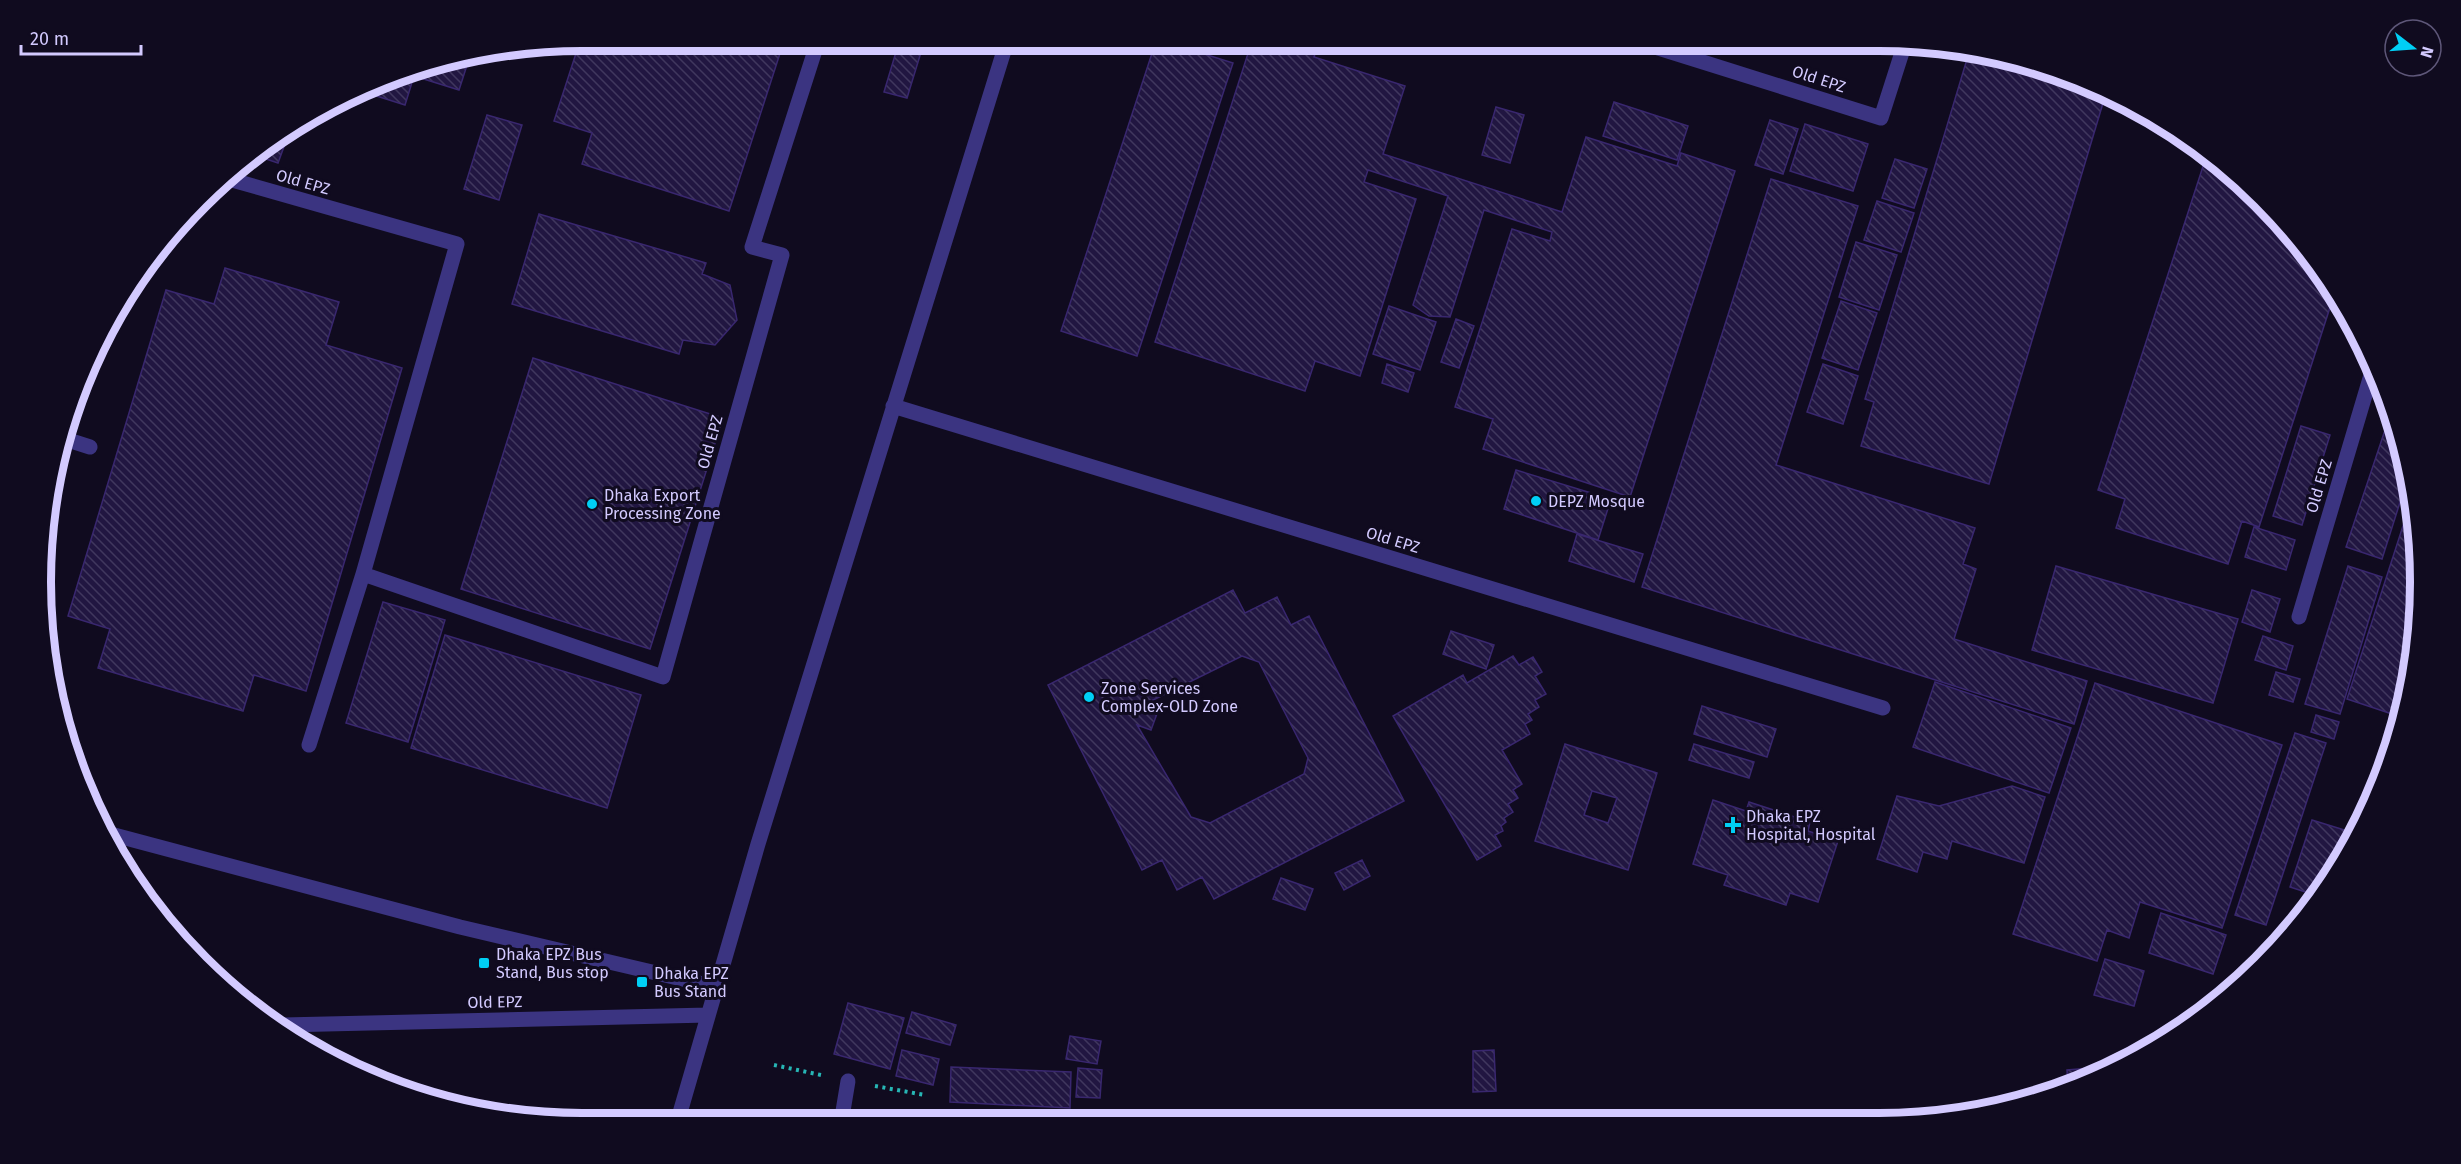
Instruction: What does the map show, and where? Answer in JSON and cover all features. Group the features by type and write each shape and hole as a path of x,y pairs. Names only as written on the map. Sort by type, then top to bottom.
{"street":[{"name":"Old EPZ","path":"363,574 663,677 782,255 752,247 814,51"},
{"path":"680,1113 758,844 1004,51"},
{"name":"Old EPZ","path":"1671,51 1881,118 1902,52"},
{"name":"Old EPZ","path":"235,181 457,244 363,574 309,745"},
{"name":"Old EPZ","path":"2299,617 2370,379"},
{"name":"Old EPZ","path":"893,406 1883,708"},
{"path":"70,441 90,447"},
{"path":"115,835 460,927 716,987"},
{"name":"Old EPZ","path":"288,1025 708,1015"},
{"path":"843,1113 848,1081"}],"path":[{"path":"774,1065 925,1095"}],"building":[{"path":"577,51 781,51 729,211 582,164 592,133 554,121"},
{"path":"896,51 921,51 907,98 884,92"},
{"path":"1153,51 1195,51 1233,63 1137,356 1061,331"},
{"path":"1249,51 1316,51 1314,57 1405,86 1383,154 1562,212 1586,137 1677,166 1681,153 1735,171 1630,497 1483,449 1493,419 1455,407 1512,229 1550,241 1552,232 1484,210 1450,317 1429,316 1413,305 1448,196 1368,170 1364,182 1416,199 1360,376 1315,361 1305,391 1155,342"},
{"path":"1967,59 2050,79 2104,101 1989,484 1861,446 1874,402 1865,399"},
{"path":"468,64 459,90 417,77"},
{"path":"413,78 405,105 372,94"},
{"path":"1614,102 1688,126 1677,160 1603,136"},
{"path":"1496,107 1524,115 1510,163 1482,155"},
{"path":"487,115 522,125 499,200 464,189"},
{"path":"1770,120 1798,129 1783,174 1755,165"},
{"path":"1805,124 1868,144 1853,191 1790,171"},
{"path":"286,141 278,163 263,158"},
{"path":"1895,159 1927,169 1914,208 1882,198"},
{"path":"2204,163 2229,183 2278,232 2321,287 2331,304 2259,527 2242,521 2228,564 2116,528 2125,499 2098,490"},
{"path":"1771,179 1858,206 1776,465 1975,528 1963,564 1976,569 1954,639 2087,681 2074,724 1642,587"},
{"path":"1877,201 1914,213 1901,252 1864,240"},
{"path":"539,214 706,263 702,274 730,285 737,320 715,345 683,340 679,354 512,304"},
{"path":"1856,242 1897,255 1879,310 1839,297"},
{"path":"225,268 339,302 326,345 402,368 306,691 254,675 243,711 98,668 110,629 68,616 166,290 214,304"},
{"path":"1841,301 1877,313 1858,370 1822,358"},
{"path":"1389,306 1436,322 1420,370 1373,354"},
{"path":"1456,319 1474,326 1459,368 1441,362"},
{"name":"Dhaka Export Processing Zone","path":"533,358 723,418 650,649 461,589"},
{"path":"1387,364 1414,373 1408,392 1382,383"},
{"path":"1823,364 1858,376 1843,424 1807,412"},
{"path":"2301,426 2330,435 2302,525 2273,516"},
{"path":"2386,426 2402,495 2382,559 2346,547"},
{"path":"1516,470 1611,499 1598,540 1504,509"},
{"path":"2406,518 2409,547 2409,617 2400,686 2393,714 2347,699"},
{"path":"2254,527 2295,540 2286,570 2245,557"},
{"path":"1577,534 1643,554 1634,582 1569,561"},
{"path":"2056,566 2238,619 2213,703 2032,650"},
{"path":"2348,566 2382,577 2340,714 2305,704"},
{"path":"1233,590 1245,613 1277,597 1291,625 1309,616 1404,801 1214,899 1202,877 1177,890 1162,860 1142,870 1048,685","holes":["1242,656 1259,662 1308,758 1304,774 1210,823 1191,817 1137,725 1151,730 1158,711 1143,705"]},
{"path":"2252,590 2280,599 2270,632 2242,622"},
{"path":"383,602 445,620 408,742 346,723"},
{"path":"1451,631 1494,645 1486,669 1443,654"},
{"path":"445,635 641,695 607,808 411,748"},
{"path":"2263,636 2293,646 2286,670 2255,660"},
{"path":"1513,656 1519,665 1533,657 1542,672 1535,676 1546,694 1535,700 1539,707 1528,714 1532,720 1525,724 1530,734 1502,750 1522,784 1513,790 1518,798 1508,804 1513,812 1504,818 1506,822 1501,826 1503,831 1495,835 1501,846 1477,860 1393,716 1463,675 1467,683"},
{"path":"2276,672 2300,679 2293,702 2269,695"},
{"path":"1935,682 2071,728 2049,793 1913,747"},
{"path":"2095,683 2282,745 2222,928 2140,902 2129,938 2107,930 2097,961 2013,934"},
{"path":"1702,706 1776,729 1767,757 1694,734"},
{"path":"2316,715 2339,722 2334,739 2311,732"},
{"path":"2295,733 2326,743 2266,925 2235,915"},
{"path":"1565,744 1657,773 1628,870 1535,841","holes":["1592,791 1617,798 1608,823 1584,815"]},
{"path":"1694,744 1754,762 1749,778 1689,760"},
{"path":"2012,786 2045,797 2024,863 1952,841 1947,859 1923,852 1917,872 1877,859 1897,796 1939,806"},
{"path":"1713,800 1746,811 1749,802 1810,822 1808,831 1838,841 1818,902 1790,893 1786,905 1724,885 1728,875 1693,864"},
{"path":"2312,820 2348,831 2309,893 2290,887"},
{"path":"1362,860 1370,876 1344,890 1335,873"},
{"path":"1281,878 1313,889 1305,910 1273,899"},
{"path":"2161,913 2226,935 2213,974 2149,953"},
{"path":"2105,959 2144,971 2134,1006 2094,995"},
{"path":"848,1003 904,1018 890,1069 834,1054"},
{"path":"912,1012 956,1025 950,1045 906,1033"},
{"path":"1070,1036 1101,1041 1097,1064 1066,1059"},
{"path":"902,1050 939,1059 933,1085 896,1076"},
{"path":"1494,1050 1496,1091 1473,1092 1473,1051"},
{"path":"951,1067 1071,1072 1070,1108 950,1102"},
{"path":"1078,1068 1102,1070 1100,1098 1076,1097"},
{"path":"2093,1068 2067,1078 2067,1070"}],"place":[{"name":"DEPZ Mosque","path":"1536,501"},
{"name":"Dhaka Export Processing Zone","path":"592,504"},
{"name":"Zone Services Complex-OLD Zone","path":"1089,697"},
{"name":"Dhaka EPZ Hospital, Hospital","path":"1733,825"},
{"name":"Dhaka EPZ Bus Stand, Bus stop","path":"484,963"},
{"name":"Dhaka EPZ Bus Stand","path":"642,982"}]}
